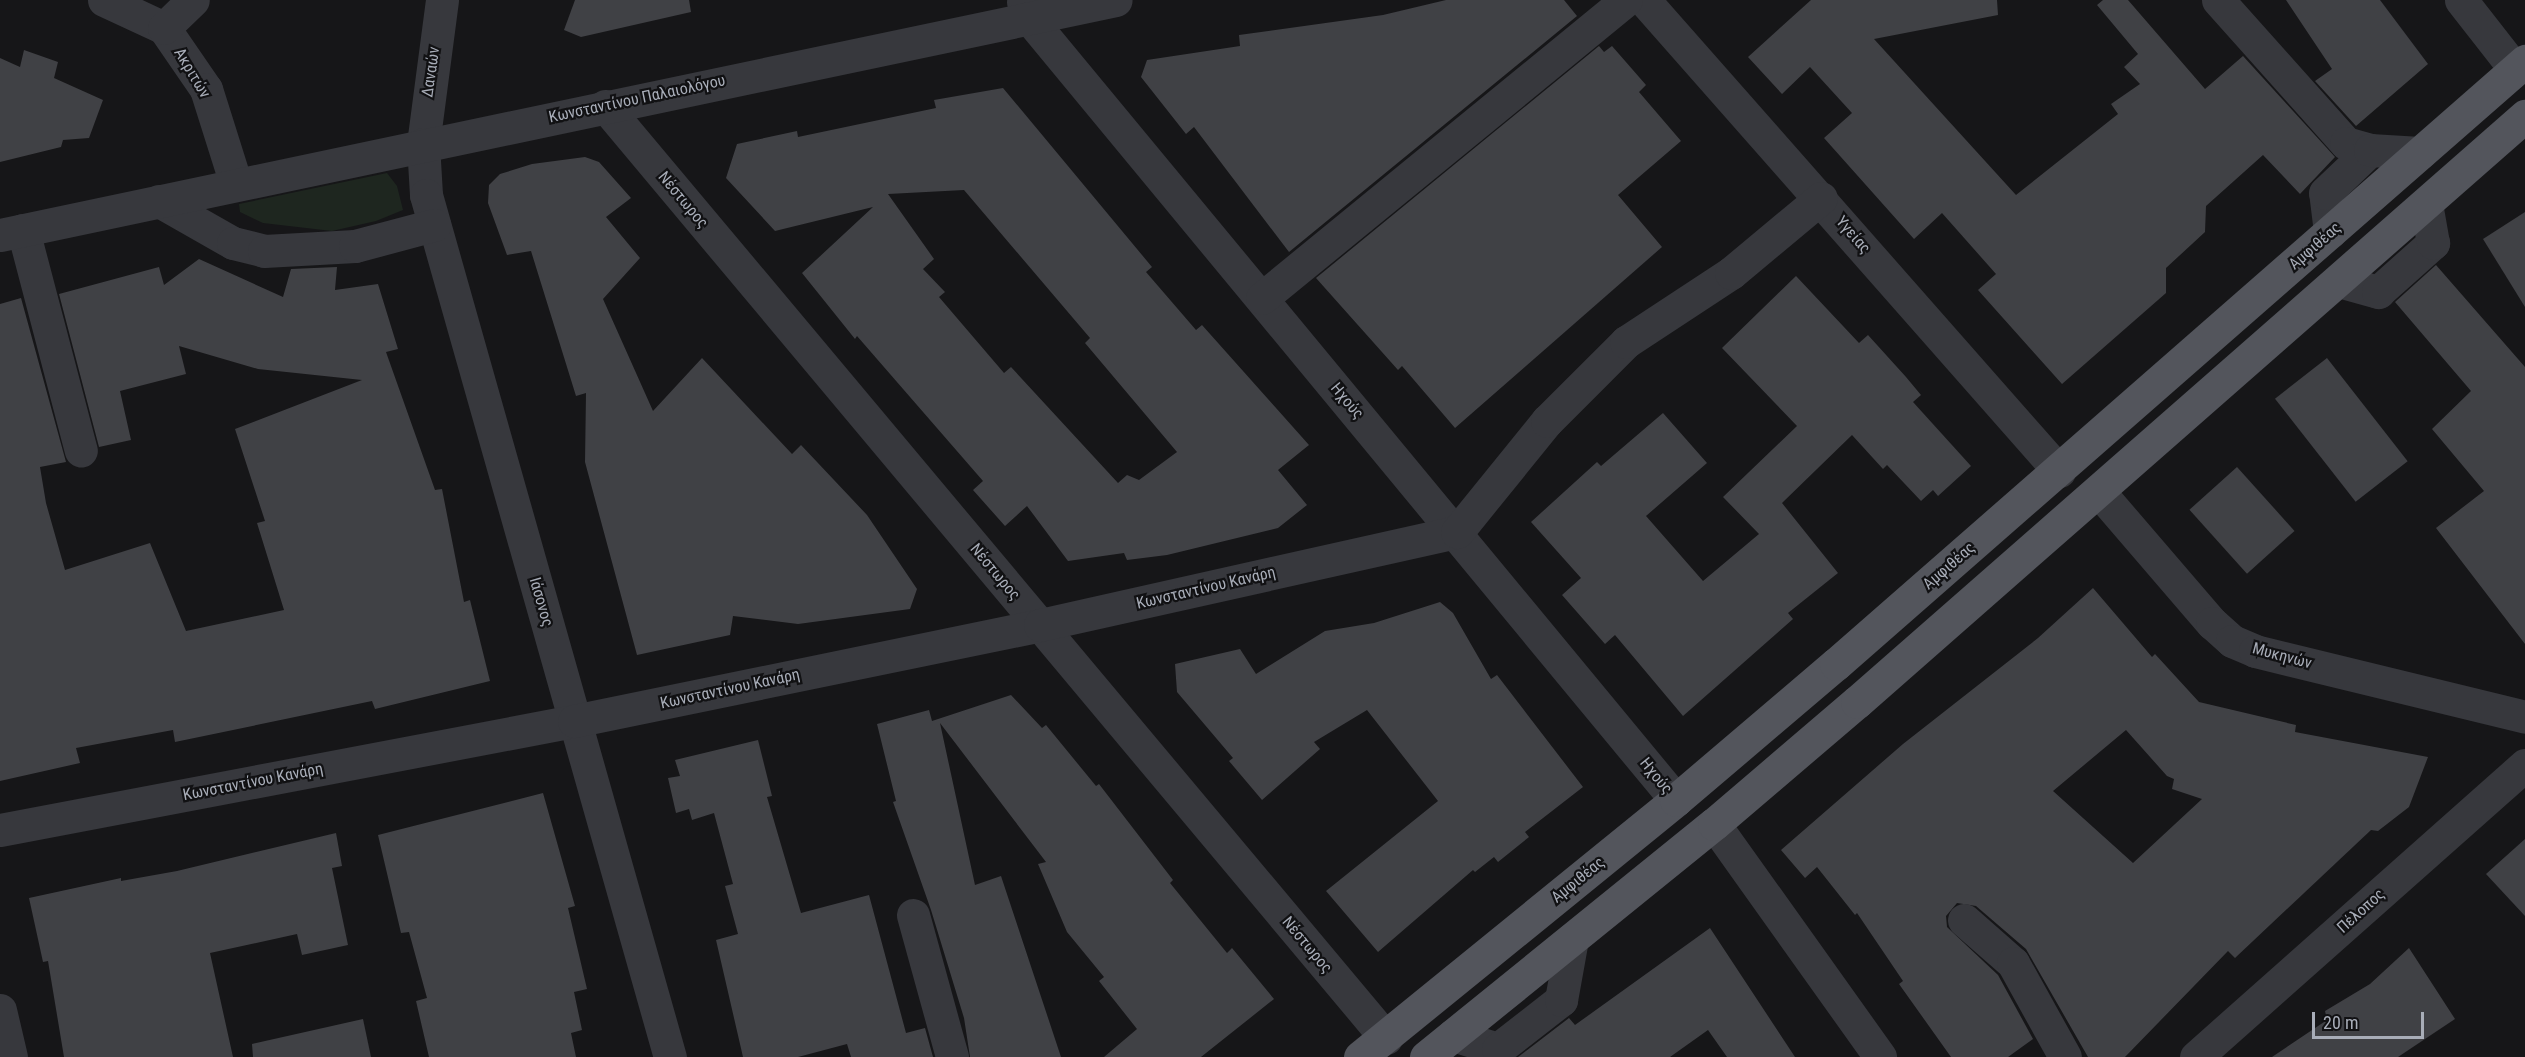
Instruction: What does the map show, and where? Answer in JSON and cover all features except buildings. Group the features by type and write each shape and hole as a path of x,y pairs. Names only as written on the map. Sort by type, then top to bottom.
{"main road":[{"name":"Αμφιθέας","path":"1373,1048 1676,800 2059,471 2520,65"},
{"path":"1425,1057 1714,824 2100,493 2525,116"}],"street":[{"path":"104,0 164,28 193,0"},
{"name":"Δαναών","path":"423,144 442,0"},
{"name":"Κωνσταντίνου Παλαιολόγου","path":"11,232 605,106 1026,9 1116,0"},
{"path":"1262,298 1626,0"},
{"name":"Υγείας","path":"1644,0 1821,198 2059,471"},
{"path":"2218,0 2346,143 2370,150 2420,153"},
{"path":"2461,0 2520,65"},
{"name":"Ηχούς","path":"1026,9 1676,800"},
{"name":"Ακριτών","path":"164,28 206,89 236,184"},
{"name":"Νέστωρος","path":"605,106 1040,625 1373,1048"},
{"name":"Ιάσονος","path":"423,144 426,195 434,225 670,1057"},
{"path":"2330,232 2325,193 2370,150"},
{"path":"1457,532 1548,421 1626,342 1731,273 1821,198"},
{"path":"159,201 233,243 264,251 345,248 434,225"},
{"path":"11,232 81,451"},
{"name":"Μυκηνών","path":"2100,493 2212,623 2232,641 2255,651 2525,717"},
{"name":"Κωνσταντίνου Κανάρη","path":"0,830 574,721 1040,625 1457,532"},
{"name":"Πέλοπος","path":"2196,1057 2525,765"},
{"path":"1714,824 1880,1057"},
{"path":"913,915 952,1057"},
{"path":"1964,920 2013,963 2065,1057"},
{"path":"0,1010 11,1057"}],"shaded area":[{"path":"387,173 397,186 403,210 376,221 332,231 263,223 240,212 239,204"}]}
